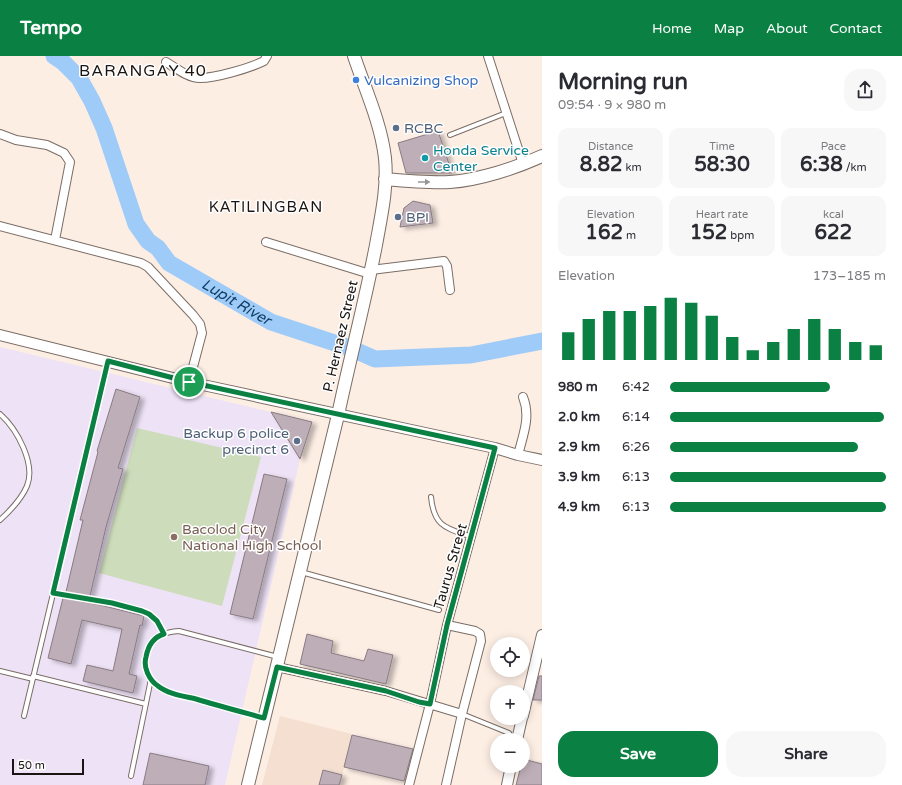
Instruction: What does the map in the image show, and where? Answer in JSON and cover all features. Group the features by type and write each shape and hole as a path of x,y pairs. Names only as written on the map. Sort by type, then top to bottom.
{"main road":[{"name":"P. Hernaez Street","path":"248,785 338,415 383,206 385,157 377,124 354,56"},
{"path":"385,179 416,182 451,182 485,176 523,164 542,156"}],"street":[{"path":"166,62 189,75 200,78 252,67 264,61 266,56"},
{"path":"488,56 523,164"},
{"path":"0,134 16,140 47,145 64,153 70,162 55,240"},
{"path":"0,226 141,263 148,267 200,324 202,333 189,382"},
{"path":"266,242 370,272 444,261 447,266 450,290"},
{"path":"0,335 189,382 495,448 542,460"},
{"path":"518,455 527,419 526,406 523,397"},
{"name":"Taurus Street","path":"409,785 430,704 447,625 495,448"},
{"path":"446,785 462,714 481,641 480,634 475,631 447,625"},
{"path":"530,687 542,635"},
{"path":"278,662 386,691 462,714"},
{"path":"507,785 510,773"}],"lane":[{"path":"450,135 506,113"},
{"path":"24,716 108,361"},
{"path":"0,414 20,439 26,457 29,476 27,486 20,498 11,510 0,520"},
{"path":"431,497 432,507 436,516 444,527 472,537"},
{"path":"299,572 439,610"},
{"path":"53,593 112,603 142,611 149,614 157,621 164,634"},
{"path":"264,718 173,693 158,687 146,670 145,660 147,650 152,642 160,635 179,631 278,662"},
{"path":"0,671 33,677 146,704"},
{"path":"131,776 151,679"},
{"path":"462,714 504,733"}],"shaded area":[{"path":"0,347 271,412 300,459 225,785 0,785"},
{"path":"280,716 352,734 340,785 262,785"}],"green space":[{"path":"137,428 261,457 222,606 99,573"}],"building":[{"name":"Honda Service Center","path":"438,131 452,173 406,173 398,143"},
{"path":"413,201 430,205 433,223 400,227 404,208"},
{"path":"116,389 140,397 118,468 123,469 106,527 90,596 66,592 83,520 80,520 98,452 97,451"},
{"name":"Backup 6 police precinct 6","path":"271,412 312,422 300,459"},
{"path":"264,474 287,479 253,619 230,614"},
{"path":"63,598 144,616 142,626 140,625 129,674 137,676 133,693 83,681 87,665 113,671 122,629 82,620 71,664 48,658"},
{"path":"307,634 333,641 331,653 364,661 368,649 393,655 386,684 300,664"},
{"path":"539,676 542,676 542,700 533,700"},
{"path":"352,735 413,749 404,781 344,767"},
{"path":"150,753 209,766 205,785 143,785"},
{"path":"530,761 542,764 542,785 516,785 519,773 530,773"},
{"path":"323,770 342,775 339,785 319,785"}],"waterway":[{"name":"Lupit River","path":"54,56 63,62 79,78 92,101 104,128 136,224 148,241 158,248 169,263 271,322 350,348 375,359 471,355 542,341"}],"place":[{"name":"Vulcanizing Shop","path":"356,80"},
{"name":"RCBC","path":"396,128"},
{"name":"Honda Service Center","path":"425,158"},
{"name":"BPI","path":"398,217"},
{"name":"Backup 6 police precinct 6","path":"297,441"},
{"name":"Bacolod City National High School","path":"174,537"}],"district":[{"name":"BARANGAY 40","path":"143,70"},
{"name":"KATILINGBAN","path":"266,207"}],"route":[{"path":"108,361 189,382 495,448 447,625 430,704 386,691 277,667 264,718 173,693 158,687 146,670 145,660 147,650 152,642 160,635 164,634 157,621 149,614 130,607 112,603 53,593 108,361"}]}
